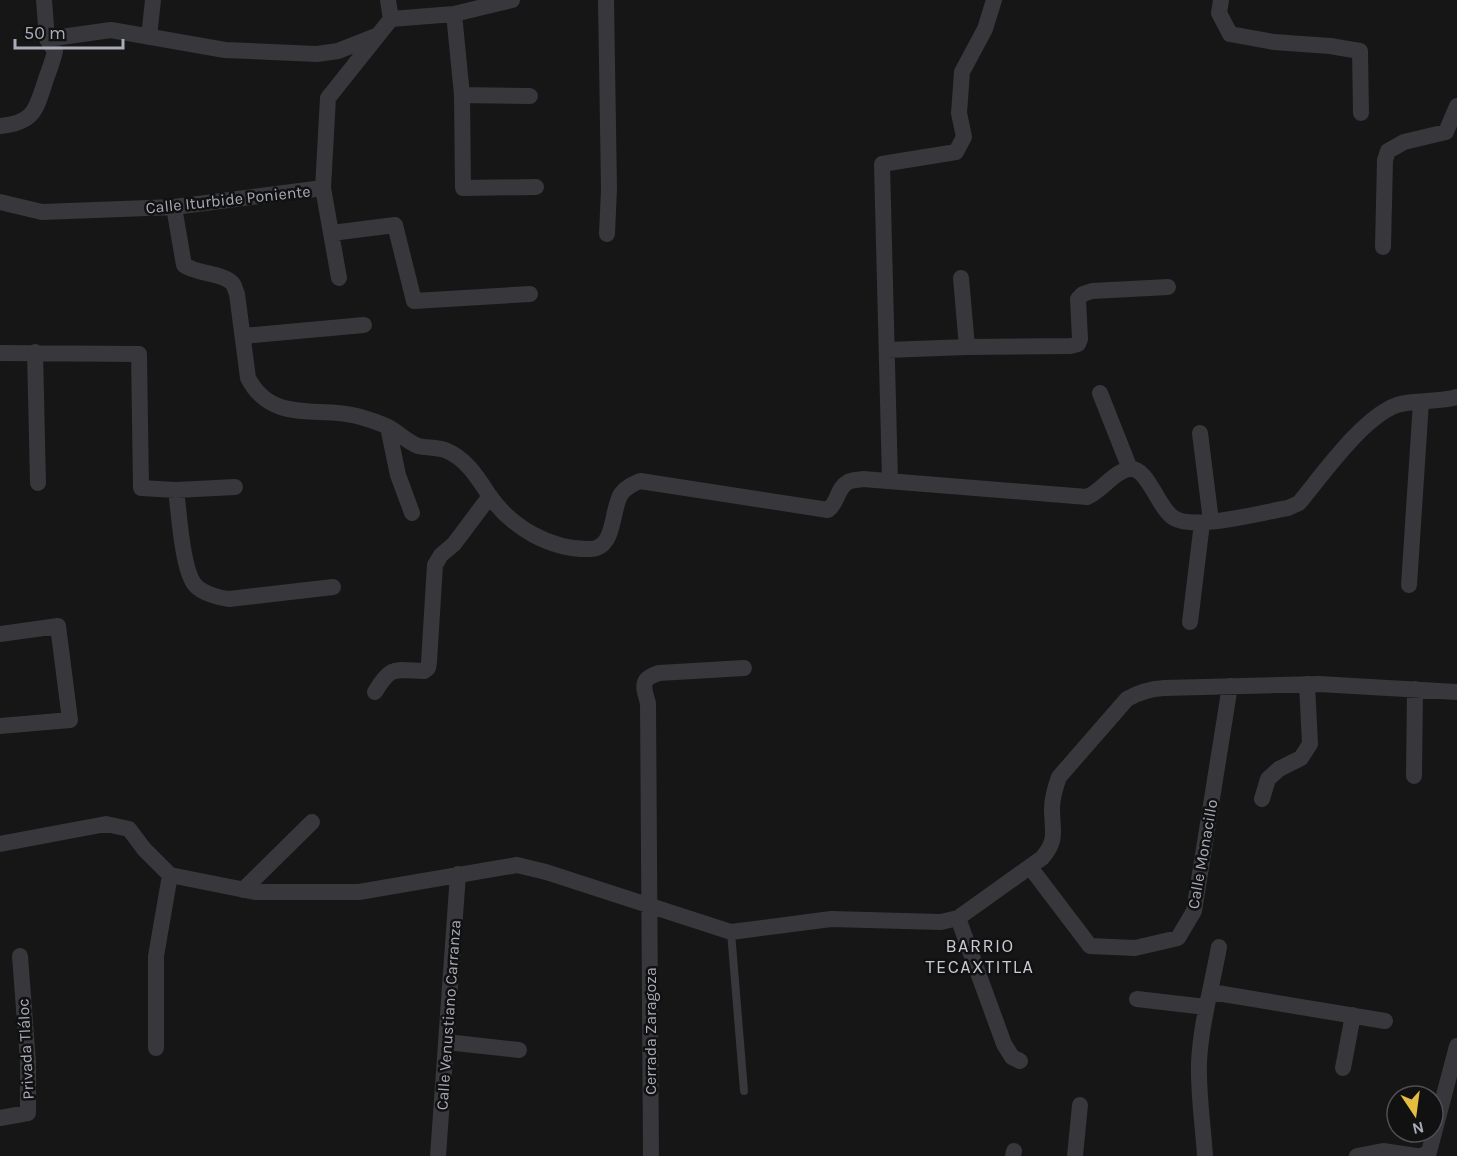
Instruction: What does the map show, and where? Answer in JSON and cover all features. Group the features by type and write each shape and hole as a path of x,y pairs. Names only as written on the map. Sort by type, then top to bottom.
{"street":[{"path":"0,126 16,124 31,116 39,105 55,51 47,39 44,0"},
{"path":"148,38 153,0"},
{"path":"388,0 391,20 454,14 512,0"},
{"path":"606,0 608,234"},
{"path":"890,481 882,164 956,152 964,137 959,113 962,72 985,28 994,0"},
{"path":"1221,0 1219,13 1230,34 1274,42 1330,46 1360,51 1361,113"},
{"path":"454,14 462,95 463,188 536,187"},
{"name":"Calle Iturbide Poniente","path":"0,202 42,212 174,207 323,188 328,98 391,20"},
{"path":"47,39 111,30 225,50 317,54 338,51 376,36"},
{"path":"462,95 530,96"},
{"path":"1383,247 1384,160 1388,150 1404,142 1446,132 1457,106"},
{"path":"323,188 339,278"},
{"path":"174,207 184,265 190,269 225,278 233,284 237,294 248,378 261,396 274,406 292,410 355,416 388,427 417,446 445,450 457,456 470,468 503,512 526,532 554,543 579,548 592,549 601,545 609,534 621,495 640,481 828,510 835,506 838,492 847,483 862,479 1087,497 1096,494 1120,473 1130,469 1139,471 1146,478 1164,510 1173,518 1184,523 1206,522 1288,508 1299,503 1355,436 1384,411 1397,405 1457,397"},
{"path":"332,233 395,225 414,301 530,294"},
{"path":"961,278 966,347"},
{"path":"887,350 1070,346 1078,344 1080,339 1078,299 1083,294 1092,291 1168,287"},
{"path":"243,336 364,326"},
{"path":"0,352 139,354 141,488 176,490 235,487"},
{"path":"35,352 38,483"},
{"path":"1100,393 1130,469"},
{"path":"1409,585 1421,402"},
{"path":"388,427 398,476 412,513"},
{"path":"1190,622 1206,522 1200,433"},
{"path":"176,490 186,563 195,586 219,598 229,599 333,587"},
{"path":"375,692 384,676 392,670 424,671 428,668 435,565 490,496"},
{"path":"0,634 58,626 70,720 0,726"},
{"name":"Cerrada Zaragoza","path":"651,1156 648,703 644,688 645,681 659,673 744,668"},
{"path":"1262,799 1268,779 1279,769 1301,758 1310,744 1307,684"},
{"path":"0,844 106,824 129,830 170,875 243,890 358,892 517,865 546,872 731,932 831,919 941,922 958,918 1042,858 1051,848 1054,834 1052,810 1054,791 1059,777 1127,699 1150,688 1307,684 1457,692"},
{"name":"Calle Monacillo","path":"1030,867 1090,946 1135,948 1178,938 1194,911 1230,686"},
{"path":"1414,777 1415,689"},
{"path":"243,890 312,822"},
{"name":"Calle Venustiano Carranza","path":"438,1156 458,874"},
{"path":"156,1048 156,956 170,875"},
{"path":"958,918 1004,1044 1012,1057 1020,1061"},
{"path":"1205,1156 1199,1064 1208,999 1220,947"},
{"name":"Privada Tláloc","path":"0,1118 28,1113 28,1062 20,956"},
{"path":"1137,999 1208,999 1353,1015 1385,1021"},
{"path":"1343,1068 1353,1015"},
{"path":"446,1042 519,1050"},
{"path":"1422,1156 1429,1152 1457,1046"},
{"path":"1075,1156 1080,1105"},
{"path":"1357,1156 1383,1151 1416,1156"}],"lane":[{"path":"731,932 744,1091"}],"district":[{"name":"BARRIO TECAXTITLA","path":"980,956"}]}
